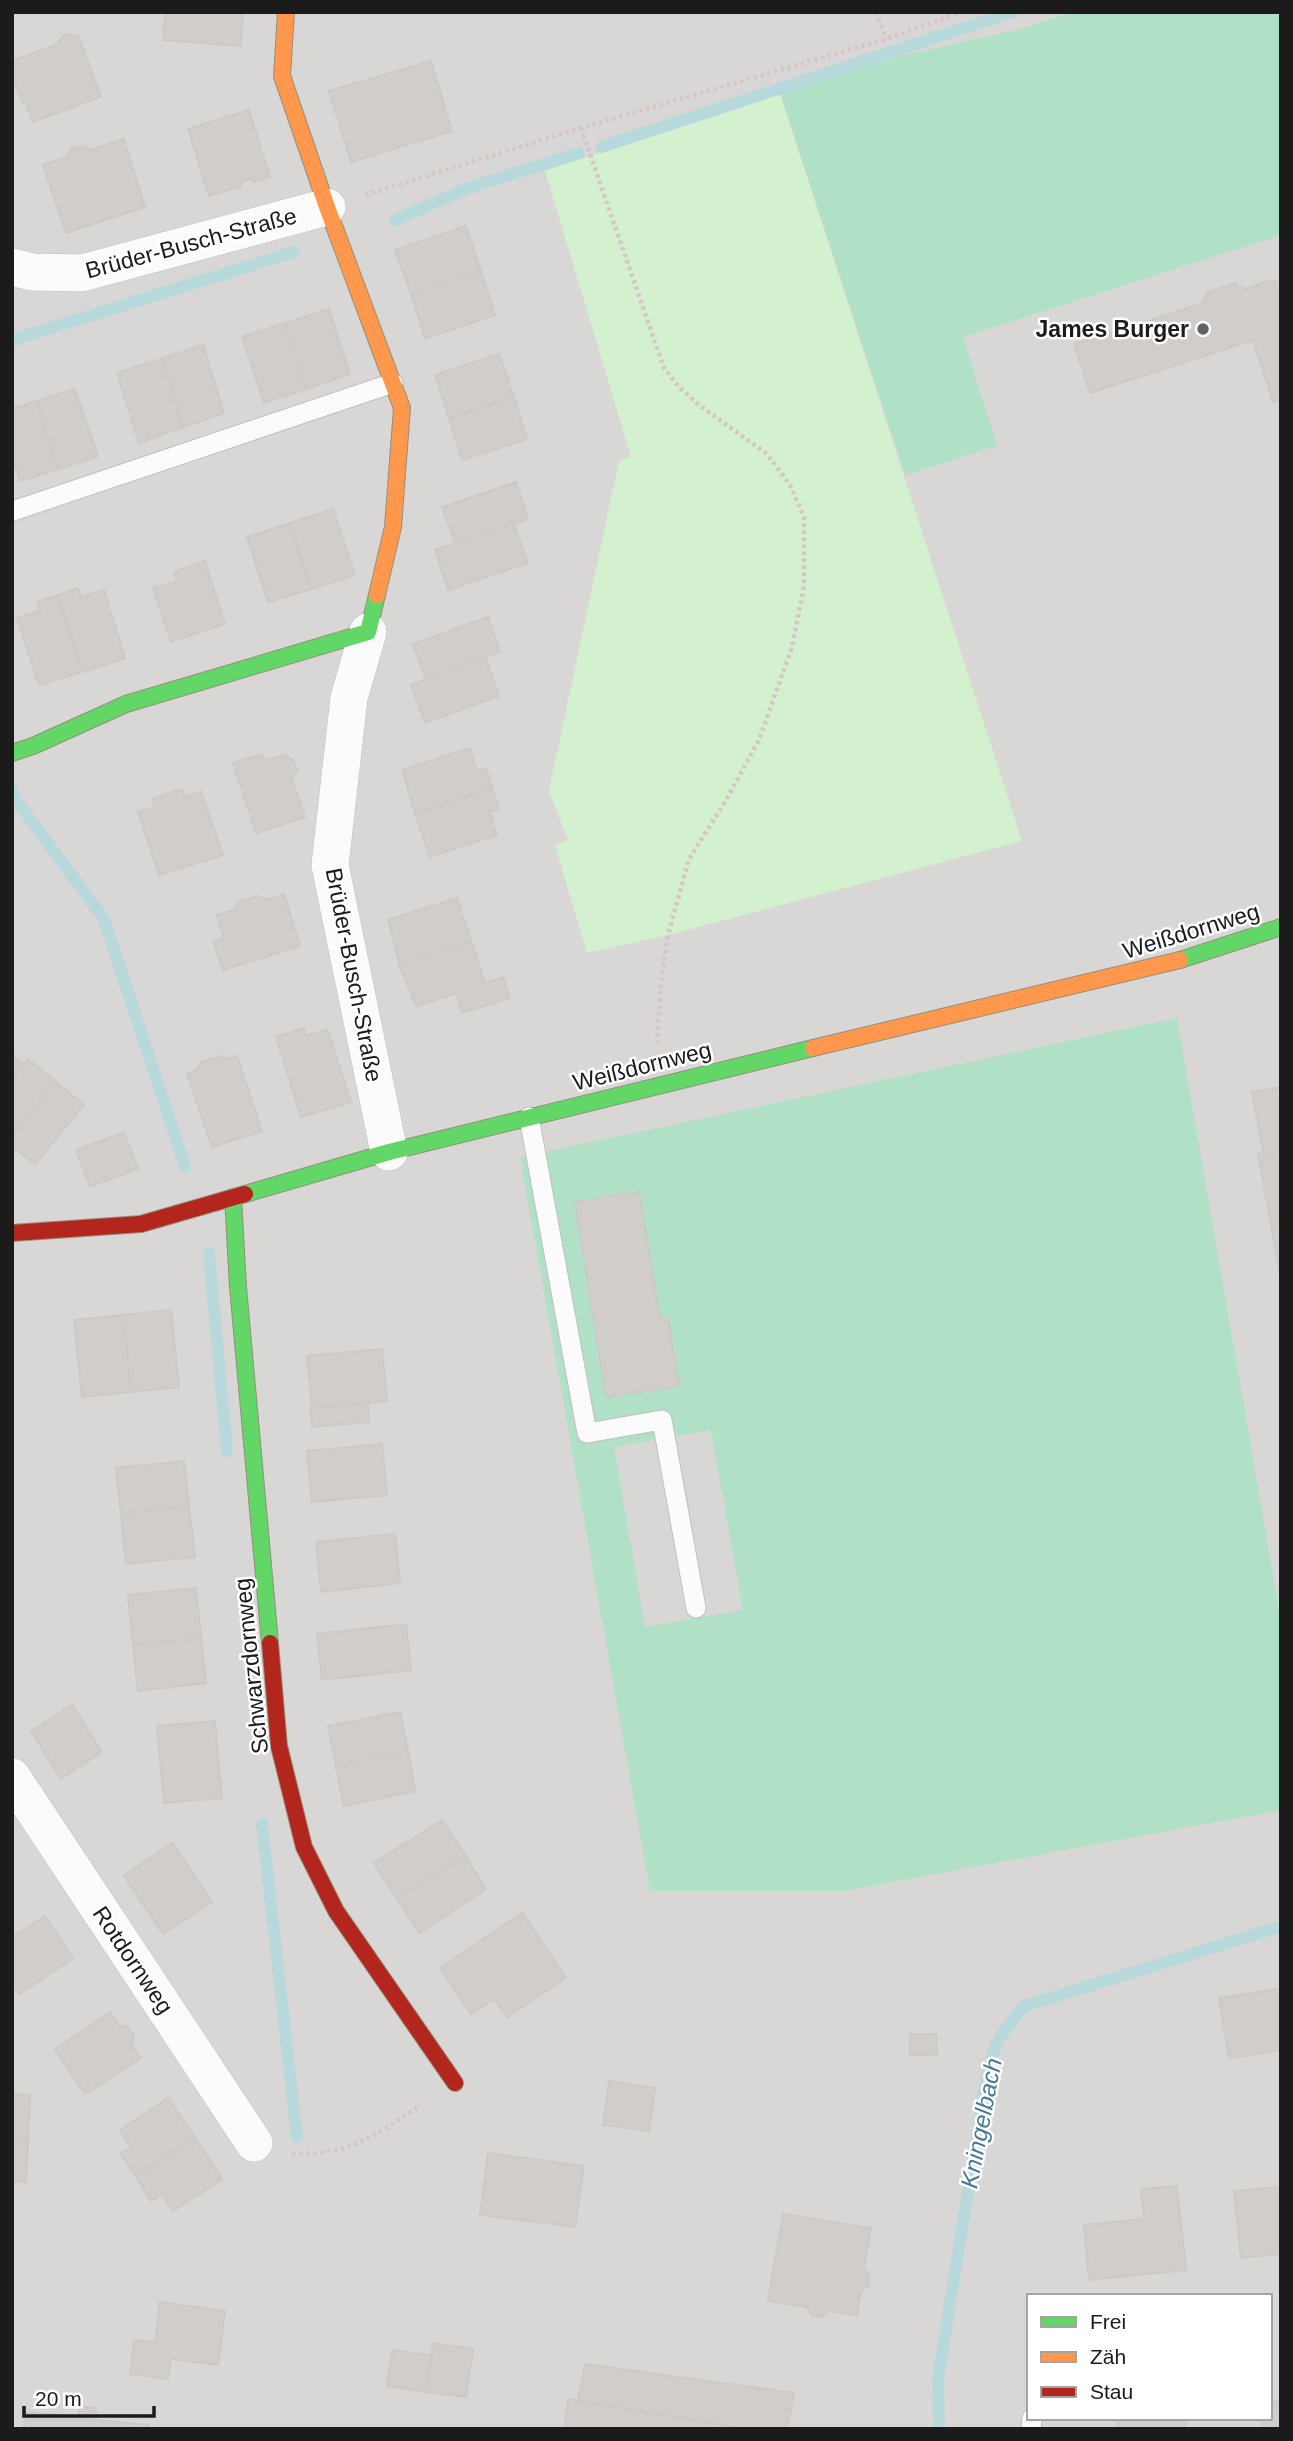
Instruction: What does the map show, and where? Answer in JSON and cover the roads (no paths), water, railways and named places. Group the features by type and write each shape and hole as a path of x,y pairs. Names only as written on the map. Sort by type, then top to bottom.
{"street":[{"name":"Brüder-Busch-Straße","path":"286,12 282,76 327,207 402,408 393,527 349,698 330,864 389,1152"},
{"name":"Brüder-Busch-Straße","path":"12,267 32,272 82,273 327,207"},
{"path":"12,753 126,704 368,632"},
{"name":"Weißdornweg","path":"12,1233 141,1224 389,1152 666,1083 1161,967 1281,927"},
{"name":"Schwarzdornweg","path":"233,1197 238,1287 279,1746 304,1847 336,1911 455,2083"},
{"name":"Rotdornweg","path":"12,1777 254,2143"}],"lane":[{"path":"13,510 393,383"},
{"path":"529,1117 587,1433 662,1420 696,1608"}],"waterway":[{"path":"601,147 1013,12"},
{"path":"395,220 468,188 579,153"},
{"path":"12,340 294,252"},
{"path":"12,791 104,919 185,1167"},
{"path":"209,1253 227,1451"},
{"path":"262,1824 297,2137"},
{"name":"Kningelbach","path":"939,2429 938,2378 986,2080 995,2048 1003,2032 1024,2006 1276,1928"}],"place":[{"name":"James Burger","path":"1203,329"}]}
